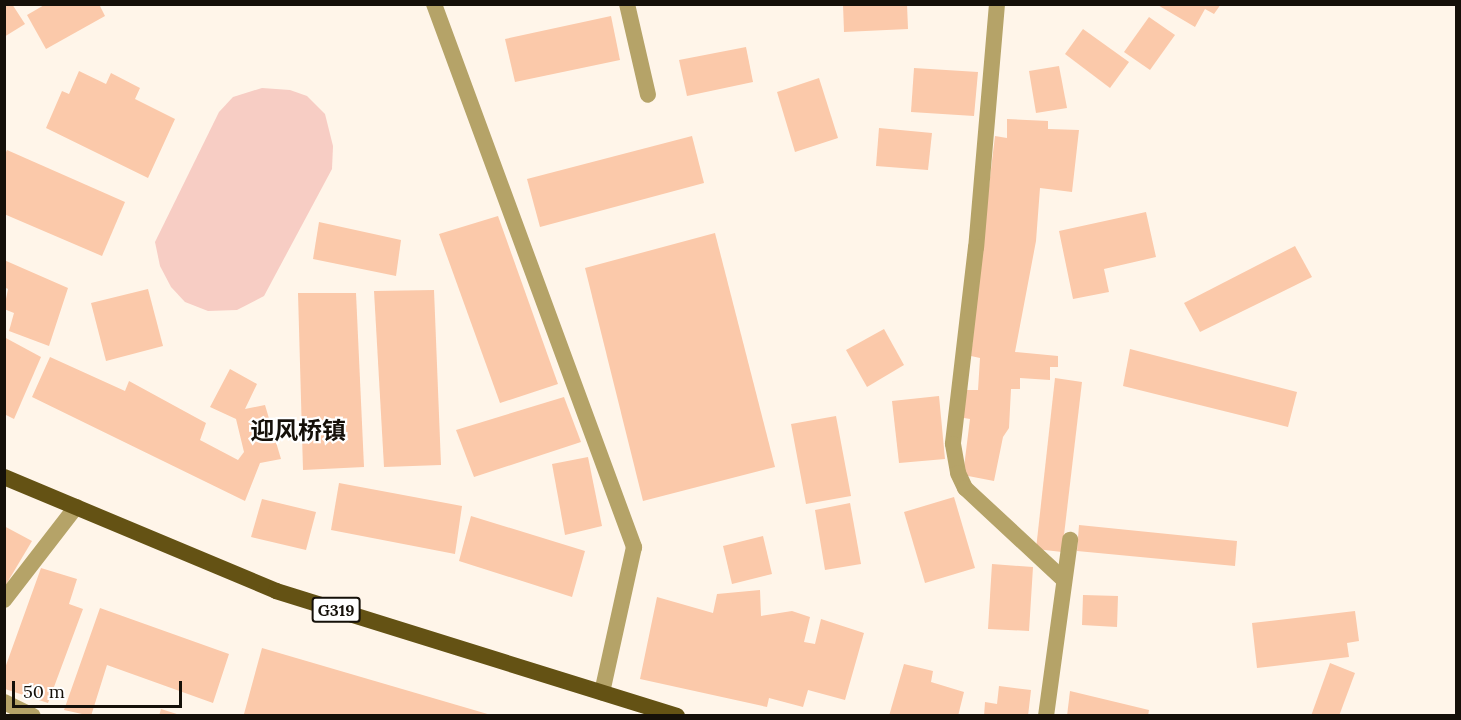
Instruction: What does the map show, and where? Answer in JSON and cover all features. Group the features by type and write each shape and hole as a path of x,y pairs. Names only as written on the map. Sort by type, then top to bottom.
{"highway":[{"name":"G319","path":"4,477 276,591 677,716"}],"street":[{"path":"434,4 634,547 602,693"},
{"path":"627,4 648,95"},
{"path":"998,4 976,247 953,444 958,473 965,488 1064,580"},
{"path":"4,600 76,507"},
{"path":"1046,716 1070,540"},
{"path":"4,702 33,716"}],"shaded area":[{"path":"262,88 290,90 307,96 325,114 333,146 332,169 264,296 237,310 208,311 185,302 171,287 160,266 155,242 219,112 233,97"}],"building":[{"path":"4,4 12,4 25,24 4,37"},
{"path":"46,4 99,4 105,16 46,49 27,15"},
{"path":"843,4 907,4 908,29 844,32"},
{"path":"1156,4 1221,4 1214,14 1205,9 1195,27"},
{"path":"611,16 620,60 515,82 505,39"},
{"path":"1149,17 1175,35 1150,70 1124,52"},
{"path":"1083,29 1129,62 1110,88 1065,54"},
{"path":"746,47 753,82 687,96 679,60"},
{"path":"1059,66 1067,108 1036,113 1029,71"},
{"path":"914,68 978,72 974,116 911,112"},
{"path":"79,71 106,84 111,73 140,88 135,99 175,119 148,178 46,128 62,91 69,94"},
{"path":"819,78 838,138 795,152 777,92"},
{"path":"1007,119 1048,121 1048,129 1079,130 1072,192 1040,188 1036,241 1015,352 1058,356 1058,367 1050,367 1050,380 1020,378 1020,389 1011,389 1009,428 1003,437 994,481 963,475 970,419 964,418 963,390 978,390 980,358 971,356 982,244 995,136 1007,138"},
{"path":"879,128 932,133 928,170 876,166"},
{"path":"692,136 704,183 540,227 527,179"},
{"path":"7,150 125,202 102,256 4,214 4,156"},
{"path":"1146,212 1156,257 1104,269 1109,292 1073,299 1059,231"},
{"path":"498,216 558,384 500,403 439,234"},
{"path":"319,222 401,240 396,276 313,259"},
{"path":"715,233 775,467 643,501 585,268"},
{"path":"1295,246 1312,277 1200,332 1184,303"},
{"path":"4,260 68,288 49,346 9,331 14,313 4,309 8,289 4,287"},
{"path":"148,289 163,346 106,361 91,303"},
{"path":"434,290 441,465 384,467 374,291"},
{"path":"298,293 356,293 364,467 303,470"},
{"path":"884,329 904,365 867,387 846,350"},
{"path":"4,337 41,357 14,419 4,414"},
{"path":"1130,349 1297,392 1288,427 1123,386"},
{"path":"50,357 125,391 129,381 206,423 200,440 238,460 244,452 236,419 210,407 230,369 257,384 245,409 265,405 281,459 260,463 245,501 32,397"},
{"path":"1055,378 1082,382 1062,552 1036,549"},
{"path":"939,396 945,459 899,463 892,401"},
{"path":"564,397 581,442 474,477 456,430"},
{"path":"836,416 851,496 806,504 791,424"},
{"path":"588,457 602,526 565,535 552,464"},
{"path":"339,483 462,506 455,554 331,530"},
{"path":"954,497 975,568 925,583 904,512"},
{"path":"262,499 316,512 306,550 251,537"},
{"path":"850,503 861,564 825,570 815,510"},
{"path":"471,516 585,551 572,597 459,561"},
{"path":"1079,525 1237,541 1235,566 1077,551"},
{"path":"4,526 32,541 4,588"},
{"path":"763,536 772,574 732,584 723,546"},
{"path":"992,564 1033,567 1029,631 988,629"},
{"path":"41,568 77,579 69,604 83,609 48,703 5,689 5,668"},
{"path":"760,590 761,616 792,611 810,617 804,642 815,644 821,619 864,633 845,700 808,690 803,707 769,698 767,707 640,679 657,597 713,613 717,594"},
{"path":"1083,595 1118,596 1117,627 1082,625"},
{"path":"100,608 229,654 213,703 107,665 91,716 64,710"},
{"path":"1355,611 1359,641 1347,643 1349,657 1257,668 1252,623"},
{"path":"262,648 491,715 491,716 244,714"},
{"path":"1330,663 1355,673 1339,716 1311,716"},
{"path":"904,664 933,671 931,682 964,692 958,716 889,716"},
{"path":"999,686 1031,690 1028,716 984,716 985,702 997,704"},
{"path":"1070,691 1149,710 1148,716 1067,716"},
{"path":"161,709 180,715 180,716 159,716"}],"district":[{"name":"迎风桥镇","path":"298,431"}]}
